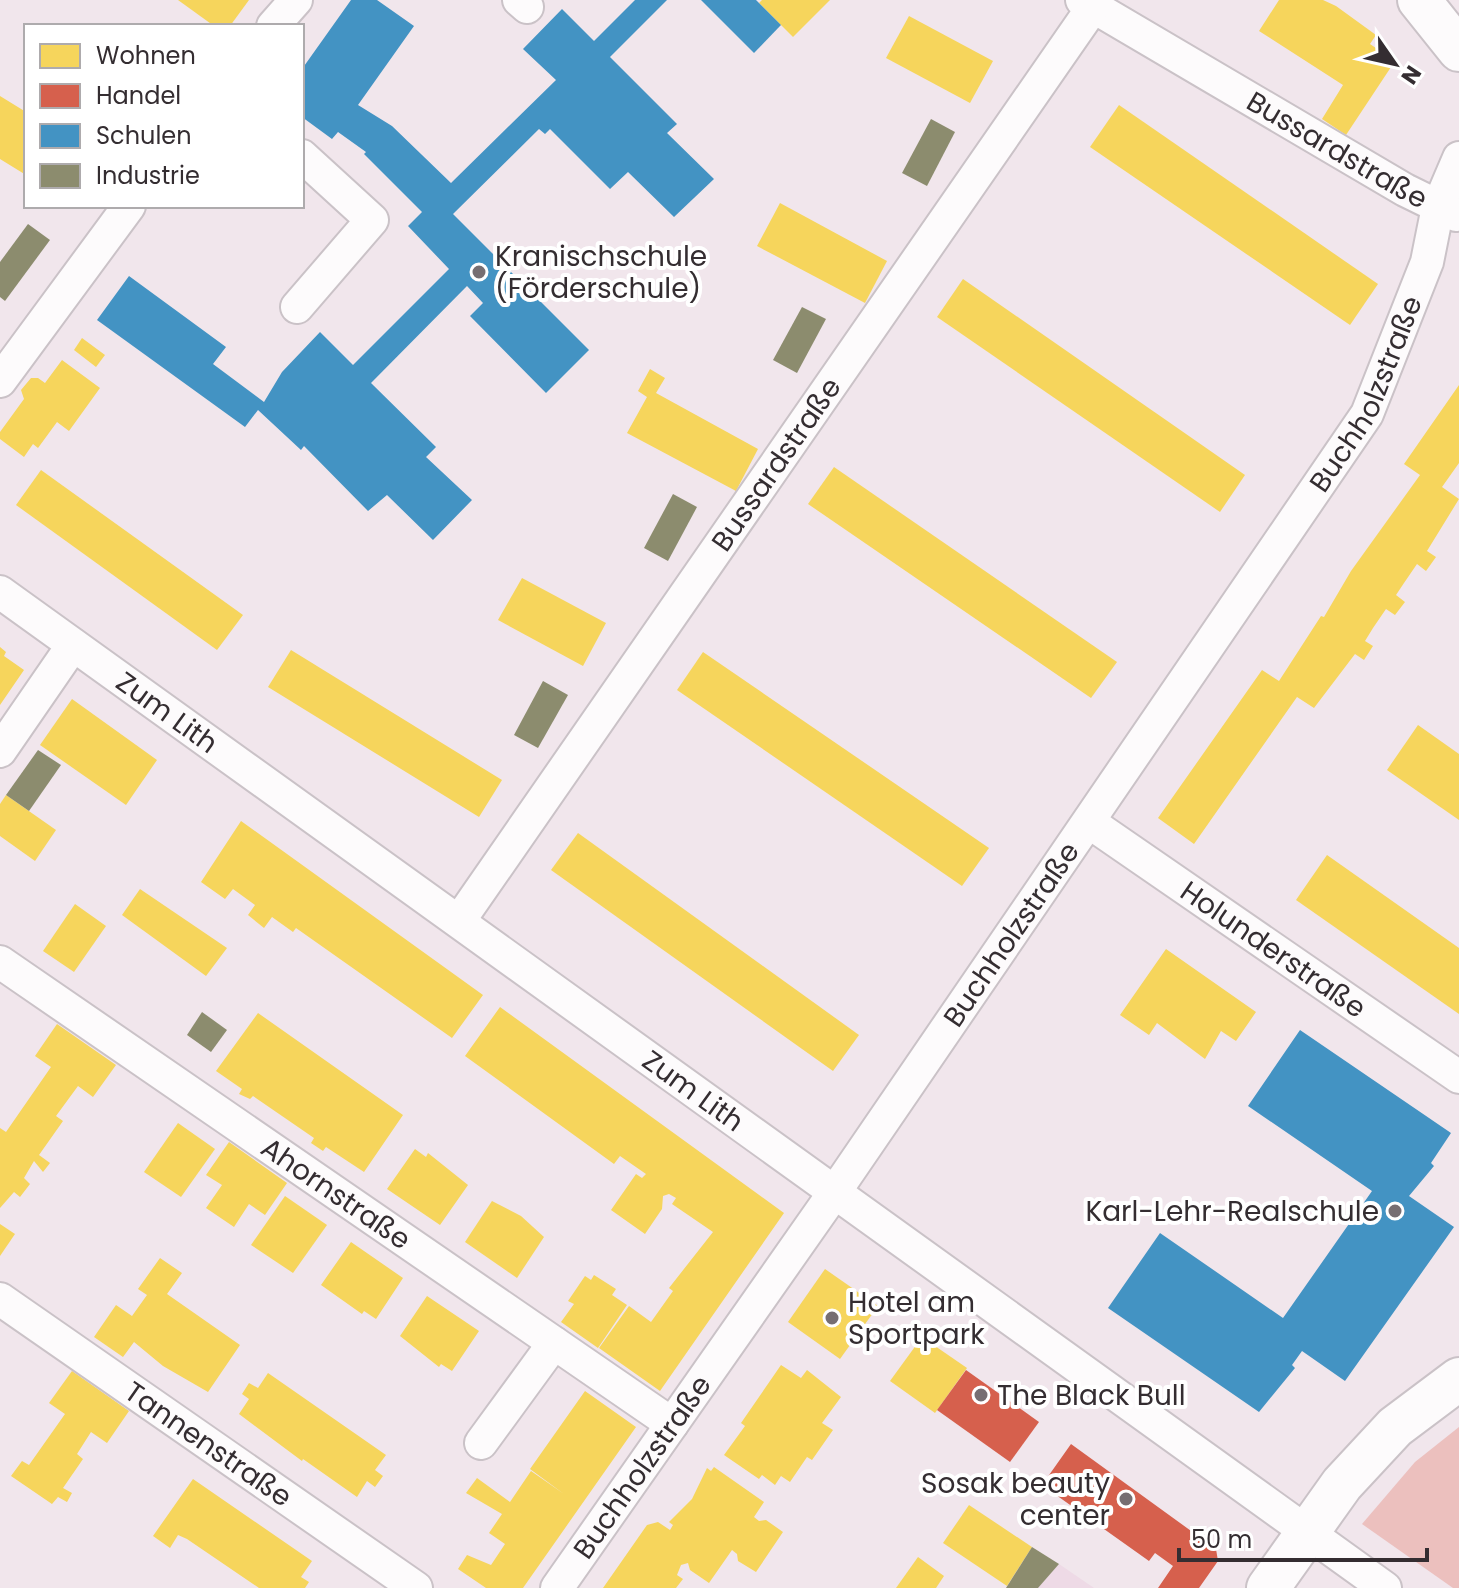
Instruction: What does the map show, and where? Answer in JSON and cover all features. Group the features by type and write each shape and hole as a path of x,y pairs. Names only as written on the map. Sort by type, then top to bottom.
{"main road":[{"path":"1419,0 1459,50"},
{"path":"1268,1588 1342,1484 1395,1427 1459,1379"}],"street":[{"path":"275,24 296,0"},
{"name":"Bussardstraße","path":"459,921 1088,4 1452,214"},
{"path":"297,307 372,220 304,158"},
{"name":"Buchholzstraße","path":"557,1588 834,1193 1367,414 1427,262 1452,214 1459,158"},
{"path":"0,381 128,208"},
{"name":"Zum Lith","path":"0,592 1385,1588"},
{"path":"0,751 73,645"},
{"name":"Holunderstraße","path":"1089,822 1459,1077"},
{"name":"Ahornstraße","path":"0,962 672,1424"},
{"name":"Tannenstraße","path":"0,1299 416,1588"},
{"path":"481,1443 554,1343"}],"shaded area":[{"path":"1459,1427 1459,1588 1453,1588 1362,1524 1415,1462"},
{"path":"1059,1564 1094,1588 1038,1588"}],"building: Wohnen":[{"path":"178,0 249,0 231,24 211,24"},
{"path":"762,0 830,0 793,37 759,3"},
{"path":"1279,0 1323,0 1336,6 1376,35 1370,44 1395,61 1346,135 1322,119 1343,85 1259,31"},
{"path":"909,16 993,61 970,103 886,58"},
{"path":"0,96 24,111 24,174 0,159"},
{"path":"1119,105 1378,284 1350,325 1090,147"},
{"path":"780,203 887,261 865,303 757,246"},
{"path":"963,279 1245,475 1220,512 937,317"},
{"path":"82,338 105,355 96,367 74,350"},
{"path":"62,360 100,388 69,431 57,422 38,448 33,444 24,457 0,439 0,432 24,399 21,390 31,378 45,383"},
{"path":"650,369 665,378 656,393 758,449 736,491 627,433 647,397 638,391"},
{"path":"1459,385 1459,463 1442,487 1459,499 1427,551 1436,557 1426,571 1417,564 1396,595 1405,602 1395,615 1386,609 1365,641 1373,646 1364,660 1355,654 1314,708 1297,697 1194,844 1158,818 1262,670 1279,681 1321,616 1324,617 1351,571 1420,475 1404,464"},
{"path":"834,467 1117,662 1091,698 808,504"},
{"path":"41,470 243,615 217,650 16,505"},
{"path":"522,578 606,623 583,666 498,620"},
{"path":"0,647 6,652 4,656 24,670 0,705"},
{"path":"291,650 502,780 479,817 268,687"},
{"path":"703,652 989,848 962,886 677,690"},
{"path":"72,699 157,760 126,805 40,745"},
{"path":"1418,725 1459,754 1459,820 1387,770"},
{"path":"6,795 56,830 35,861 0,836 0,804"},
{"path":"241,821 483,995 452,1038 296,928 293,932 272,917 264,928 248,915 255,905 233,889 225,899 201,882"},
{"path":"578,833 859,1035 833,1071 551,870"},
{"path":"1327,855 1459,948 1459,1014 1296,900"},
{"path":"140,889 227,948 206,976 122,915"},
{"path":"75,904 106,926 74,972 43,951"},
{"path":"1166,949 1256,1012 1236,1041 1221,1031 1205,1059 1157,1023 1149,1035 1120,1015"},
{"path":"500,1007 784,1213 660,1391 599,1348 629,1306 651,1322 673,1291 669,1288 713,1232 672,1204 676,1198 669,1194 663,1196 662,1209 645,1234 611,1210 636,1174 642,1178 646,1174 620,1156 614,1164 465,1056"},
{"path":"258,1013 403,1115 364,1172 326,1147 323,1151 311,1143 314,1138 253,1096 250,1099 239,1094 242,1089 216,1071"},
{"path":"57,1024 116,1065 93,1097 78,1086 56,1116 63,1121 39,1155 50,1163 43,1172 34,1161 24,1178 30,1184 20,1197 14,1192 0,1208 0,1128 6,1132 51,1067 35,1056"},
{"path":"178,1123 215,1149 181,1197 144,1172"},
{"path":"229,1142 287,1183 265,1215 249,1204 234,1227 206,1208 222,1185 206,1175"},
{"path":"415,1149 426,1157 428,1153 468,1185 440,1225 387,1189"},
{"path":"285,1196 327,1225 293,1273 251,1245"},
{"path":"492,1201 521,1216 544,1237 517,1278 465,1242"},
{"path":"0,1224 15,1234 0,1256"},
{"path":"351,1242 403,1278 376,1319 364,1311 362,1314 321,1285"},
{"path":"160,1258 182,1273 167,1294 240,1345 208,1392 163,1366 134,1342 123,1357 94,1337 116,1305 132,1316 147,1295 138,1289"},
{"path":"825,1269 878,1306 840,1359 788,1322"},
{"path":"594,1275 616,1289 612,1295 627,1305 598,1348 561,1322 574,1304 568,1301 585,1276 591,1280"},
{"path":"427,1296 479,1331 452,1371 441,1364 439,1367 400,1336"},
{"path":"922,1337 967,1368 935,1413 890,1381"},
{"path":"781,1365 801,1378 807,1370 841,1397 822,1423 833,1430 812,1460 807,1457 790,1482 781,1476 775,1485 762,1475 759,1479 724,1455 745,1426 741,1423"},
{"path":"72,1371 129,1411 107,1443 91,1432 77,1454 83,1459 63,1488 72,1493 67,1502 58,1497 52,1504 11,1476 22,1461 29,1465 65,1414 49,1403"},
{"path":"268,1373 386,1455 375,1470 383,1476 375,1487 367,1481 357,1497 239,1414 249,1399 242,1394 249,1383 258,1388"},
{"path":"585,1391 636,1427 523,1588 486,1588 458,1569 467,1555 491,1565 505,1544 489,1533 502,1514 466,1493 477,1478 510,1502 531,1471 564,1494 530,1469"},
{"path":"714,1467 764,1502 754,1517 759,1521 766,1520 783,1532 756,1572 738,1561 737,1554 732,1550 709,1583 690,1570 688,1563 681,1565 677,1575 683,1579 676,1588 603,1588 647,1525 658,1522 670,1530 673,1525 669,1522 692,1499 707,1468 711,1471"},
{"path":"193,1479 312,1561 301,1577 309,1582 305,1588 259,1588 187,1539 178,1535 170,1548 153,1536"},
{"path":"969,1505 1032,1547 1007,1586 943,1543"},
{"path":"918,1557 944,1576 936,1588 896,1588"}],"building: Handel":[{"path":"966,1370 1039,1422 1010,1462 937,1410"},
{"path":"1071,1444 1216,1549 1218,1561 1199,1588 1158,1588 1173,1566 1155,1553 1149,1561 1042,1485"}],"building: Schulen":[{"name":"Kranischschule (Förderschule)","path":"351,0 377,0 414,26 358,105 392,126 451,183 556,80 523,49 562,9 594,41 635,0 667,0 610,57 677,124 667,133 714,179 674,217 628,172 610,189 550,129 545,134 539,129 453,214 589,350 546,393 470,316 483,303 467,286 371,383 436,447 426,457 472,500 433,540 387,495 368,511 304,446 301,450 258,410 245,427 97,320 129,276 226,347 213,364 264,402 282,372 320,332 353,365 449,269 408,226 422,212 364,154 366,152 338,132 332,139 304,118 304,66"},
{"path":"701,0 756,0 781,25 754,53"},
{"name":"Karl-Lehr-Realschule","path":"1300,1030 1451,1133 1431,1163 1434,1166 1409,1196 1454,1227 1345,1381 1302,1351 1292,1365 1295,1368 1259,1412 1108,1308 1160,1233 1283,1318 1372,1191 1248,1106"}],"building: Industrie":[{"path":"931,119 955,132 927,186 902,173"},
{"path":"28,224 50,240 5,301 0,297 0,262"},
{"path":"802,307 826,319 797,373 773,360"},
{"path":"673,494 697,507 668,561 644,548"},
{"path":"543,681 568,695 538,748 514,735"},
{"path":"38,750 61,765 29,811 6,795"},
{"path":"202,1012 227,1030 211,1052 187,1035"},
{"path":"1032,1547 1059,1564 1038,1588 1006,1588"}],"place":[{"name":"Kranischschule (Förderschule)","path":"479,272"},
{"name":"Karl-Lehr-Realschule","path":"1395,1211"},
{"name":"Hotel am Sportpark","path":"832,1318"},
{"name":"The Black Bull","path":"981,1395"},
{"name":"Sosak beauty center","path":"1126,1499"}]}
